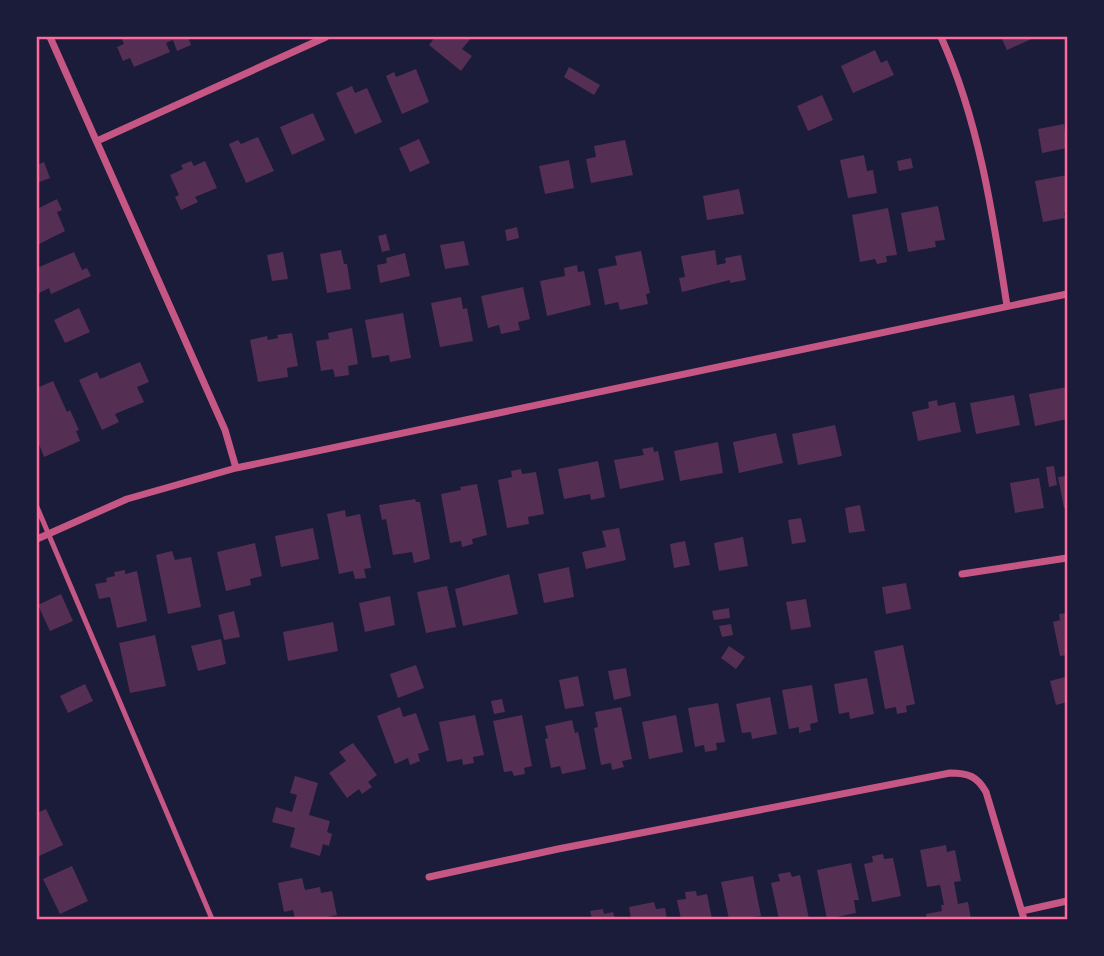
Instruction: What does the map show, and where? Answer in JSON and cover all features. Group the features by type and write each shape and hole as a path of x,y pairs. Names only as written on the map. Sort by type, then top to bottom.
{"street":[{"path":"50,37 225,430 236,468"},
{"path":"97,141 326,37"},
{"path":"941,37 961,85 974,132 1007,306"},
{"path":"37,539 127,499 236,468 1067,294"},
{"path":"962,574 1067,558"},
{"path":"429,877 558,849 964,773 978,779 992,809 1023,915 1067,901"}],"lane":[{"path":"37,507 212,919"}],"building":[{"path":"121,37 188,37 191,45 177,51 173,40 166,43 170,52 134,67 130,58 123,61 117,47 124,44"},
{"path":"435,37 472,37 462,49 472,56 461,71 429,45"},
{"path":"1001,37 1036,37 1007,50"},
{"path":"875,50 881,63 887,60 894,75 853,93 841,66"},
{"path":"569,67 600,85 594,95 564,77"},
{"path":"416,69 429,102 402,114 386,76 394,72 396,77"},
{"path":"352,86 355,93 367,88 382,122 355,134 336,93"},
{"path":"822,95 833,120 808,131 797,106"},
{"path":"313,113 325,140 292,155 280,127"},
{"path":"1064,124 1067,148 1042,153 1038,129"},
{"path":"258,137 274,171 246,183 229,144 238,140 241,144"},
{"path":"419,139 430,163 410,172 399,148"},
{"path":"625,140 633,175 591,183 586,159 596,157 594,146"},
{"path":"864,155 867,171 873,170 877,193 848,198 840,160"},
{"path":"911,158 913,168 899,171 897,161"},
{"path":"569,160 574,188 545,194 539,166"},
{"path":"191,161 194,166 205,161 217,188 195,197 198,202 181,210 175,197 179,195 170,175 183,169 181,165"},
{"path":"44,162 50,178 37,183 37,165"},
{"path":"1067,175 1065,218 1043,222 1035,181"},
{"path":"739,189 744,214 707,220 703,196"},
{"path":"57,199 62,210 57,212 65,231 37,245 37,209"},
{"path":"938,206 945,240 935,241 936,247 908,252 901,213"},
{"path":"888,208 897,255 886,256 887,262 877,264 875,259 860,262 852,215"},
{"path":"517,227 519,238 507,241 505,230"},
{"path":"386,234 390,250 382,252 378,236"},
{"path":"464,241 469,265 445,269 440,245"},
{"path":"341,250 344,264 347,264 351,289 327,293 320,254"},
{"path":"715,250 717,265 726,263 725,258 741,255 746,280 730,283 730,280 682,292 679,278 685,277 681,256"},
{"path":"641,251 650,293 646,294 648,304 620,310 618,302 605,305 598,269 617,265 615,256"},
{"path":"74,252 82,270 87,268 91,276 51,294 49,288 37,294 37,268"},
{"path":"283,252 288,279 272,281 267,255"},
{"path":"405,253 410,276 380,283 377,265 387,263 386,258"},
{"path":"577,265 578,272 584,271 591,305 547,316 540,281 565,276 564,268"},
{"path":"523,287 530,319 518,322 520,330 501,334 499,325 488,328 481,296"},
{"path":"461,297 463,309 467,308 473,341 440,347 431,303"},
{"path":"79,308 90,332 65,343 54,320"},
{"path":"403,313 411,358 390,362 389,355 372,358 365,320"},
{"path":"352,328 358,364 348,366 349,375 335,377 333,369 321,371 316,341 329,339 328,333"},
{"path":"292,333 298,366 287,368 288,377 258,382 250,340 267,336 268,340 278,338 277,335"},
{"path":"140,362 149,382 137,387 144,402 115,414 119,422 102,430 79,380 97,372 100,379"},
{"path":"53,381 67,412 70,410 79,430 76,431 80,441 44,457 37,439 37,388"},
{"path":"1067,387 1067,419 1035,426 1029,394"},
{"path":"1014,395 1020,425 976,434 970,403"},
{"path":"937,400 938,406 955,402 961,432 918,441 912,412 929,408 928,402"},
{"path":"835,425 842,456 798,465 792,434"},
{"path":"776,433 783,463 739,473 733,442"},
{"path":"718,442 723,473 680,481 674,451"},
{"path":"653,447 654,452 658,451 664,480 620,489 614,460 644,455 642,449"},
{"path":"598,461 605,497 591,500 590,494 564,499 558,469"},
{"path":"1054,466 1057,485 1049,487 1046,467"},
{"path":"521,469 522,474 536,472 544,514 528,517 529,524 507,528 498,480 512,477 511,471"},
{"path":"1067,476 1067,507 1064,508 1058,477"},
{"path":"1039,478 1044,508 1015,513 1010,483"},
{"path":"477,484 487,535 472,539 473,544 462,547 461,541 450,543 441,494"},
{"path":"415,499 420,502 430,559 414,563 412,552 393,555 386,519 382,520 379,505"},
{"path":"860,505 865,531 849,533 845,508"},
{"path":"345,510 346,517 360,514 371,568 364,569 366,578 355,579 353,571 339,574 327,514"},
{"path":"801,518 806,542 792,544 788,520"},
{"path":"313,528 319,559 281,567 275,536"},
{"path":"619,528 626,560 586,569 582,552 606,547 602,531"},
{"path":"743,537 748,566 719,571 714,543"},
{"path":"685,541 690,565 674,568 670,544"},
{"path":"255,543 262,576 250,579 251,585 226,591 217,552"},
{"path":"172,551 175,560 191,557 201,607 168,614 156,555"},
{"path":"569,567 574,597 544,603 538,574"},
{"path":"125,570 125,574 137,571 147,621 117,628 110,597 99,599 95,584 107,582 106,578 115,576 114,572"},
{"path":"509,574 518,614 463,626 455,589"},
{"path":"906,583 911,609 886,614 882,587"},
{"path":"447,586 456,627 426,633 417,592"},
{"path":"61,594 73,621 50,631 38,605"},
{"path":"390,596 395,625 365,632 359,603"},
{"path":"806,599 811,627 791,630 786,602"},
{"path":"729,608 730,618 714,620 712,611"},
{"path":"234,611 240,637 224,640 218,615"},
{"path":"1067,613 1067,655 1060,656 1053,622 1060,620 1059,614"},
{"path":"333,622 338,651 288,661 283,632"},
{"path":"731,624 733,635 722,637 719,626"},
{"path":"155,635 166,686 130,693 119,643"},
{"path":"221,639 226,664 198,671 191,646"},
{"path":"903,645 915,704 906,706 907,712 897,714 896,707 885,709 874,651"},
{"path":"729,646 745,657 736,669 721,658"},
{"path":"416,665 424,688 398,698 390,674"},
{"path":"626,668 631,696 614,700 608,671"},
{"path":"578,676 584,706 565,709 559,680"},
{"path":"1065,677 1067,702 1056,705 1050,681"},
{"path":"867,678 874,714 850,719 849,712 839,714 834,684"},
{"path":"85,684 93,701 68,713 60,696"},
{"path":"812,685 818,722 810,724 811,730 799,733 799,727 789,729 782,690"},
{"path":"770,697 777,734 752,739 751,732 742,733 736,704"},
{"path":"502,699 505,712 494,714 491,701"},
{"path":"718,703 725,742 716,743 717,750 705,752 704,745 695,747 688,708"},
{"path":"400,707 403,717 416,713 429,750 418,754 420,761 410,765 408,758 395,764 377,716"},
{"path":"621,707 632,759 622,761 624,767 612,770 611,763 601,765 594,728 598,727 595,712"},
{"path":"475,715 484,755 473,757 474,763 463,765 462,759 447,762 439,722"},
{"path":"522,715 532,766 524,768 525,774 514,776 512,771 504,772 493,721"},
{"path":"676,715 683,752 649,759 642,722"},
{"path":"572,720 575,733 578,732 586,769 562,774 560,766 551,768 545,726"},
{"path":"353,743 377,775 368,782 372,787 362,794 359,789 347,798 329,773 346,761 339,752"},
{"path":"295,776 318,783 309,815 330,821 327,832 332,834 329,846 323,844 320,856 290,847 295,828 272,822 276,807 292,812 297,795 290,793"},
{"path":"46,809 63,845 37,857 37,813"},
{"path":"946,845 947,852 955,850 961,881 954,882 958,904 968,902 971,919 927,919 926,914 942,911 941,905 944,905 940,885 927,887 920,850"},
{"path":"883,854 884,859 893,858 901,896 872,902 864,864 873,862 872,856"},
{"path":"851,863 859,900 854,900 856,913 827,919 817,870"},
{"path":"72,866 88,901 60,914 43,879"},
{"path":"790,872 792,877 800,875 809,919 779,919 771,883 780,881 778,874"},
{"path":"753,876 761,916 752,917 753,919 729,919 721,882"},
{"path":"302,878 305,890 320,887 321,893 332,891 337,915 327,919 295,919 293,910 284,912 278,883"},
{"path":"696,891 697,896 707,894 712,919 681,919 677,900 686,899 685,892"},
{"path":"654,902 656,909 665,908 667,919 631,919 629,907"},
{"path":"603,909 604,914 613,912 615,919 592,919 590,911"}]}
